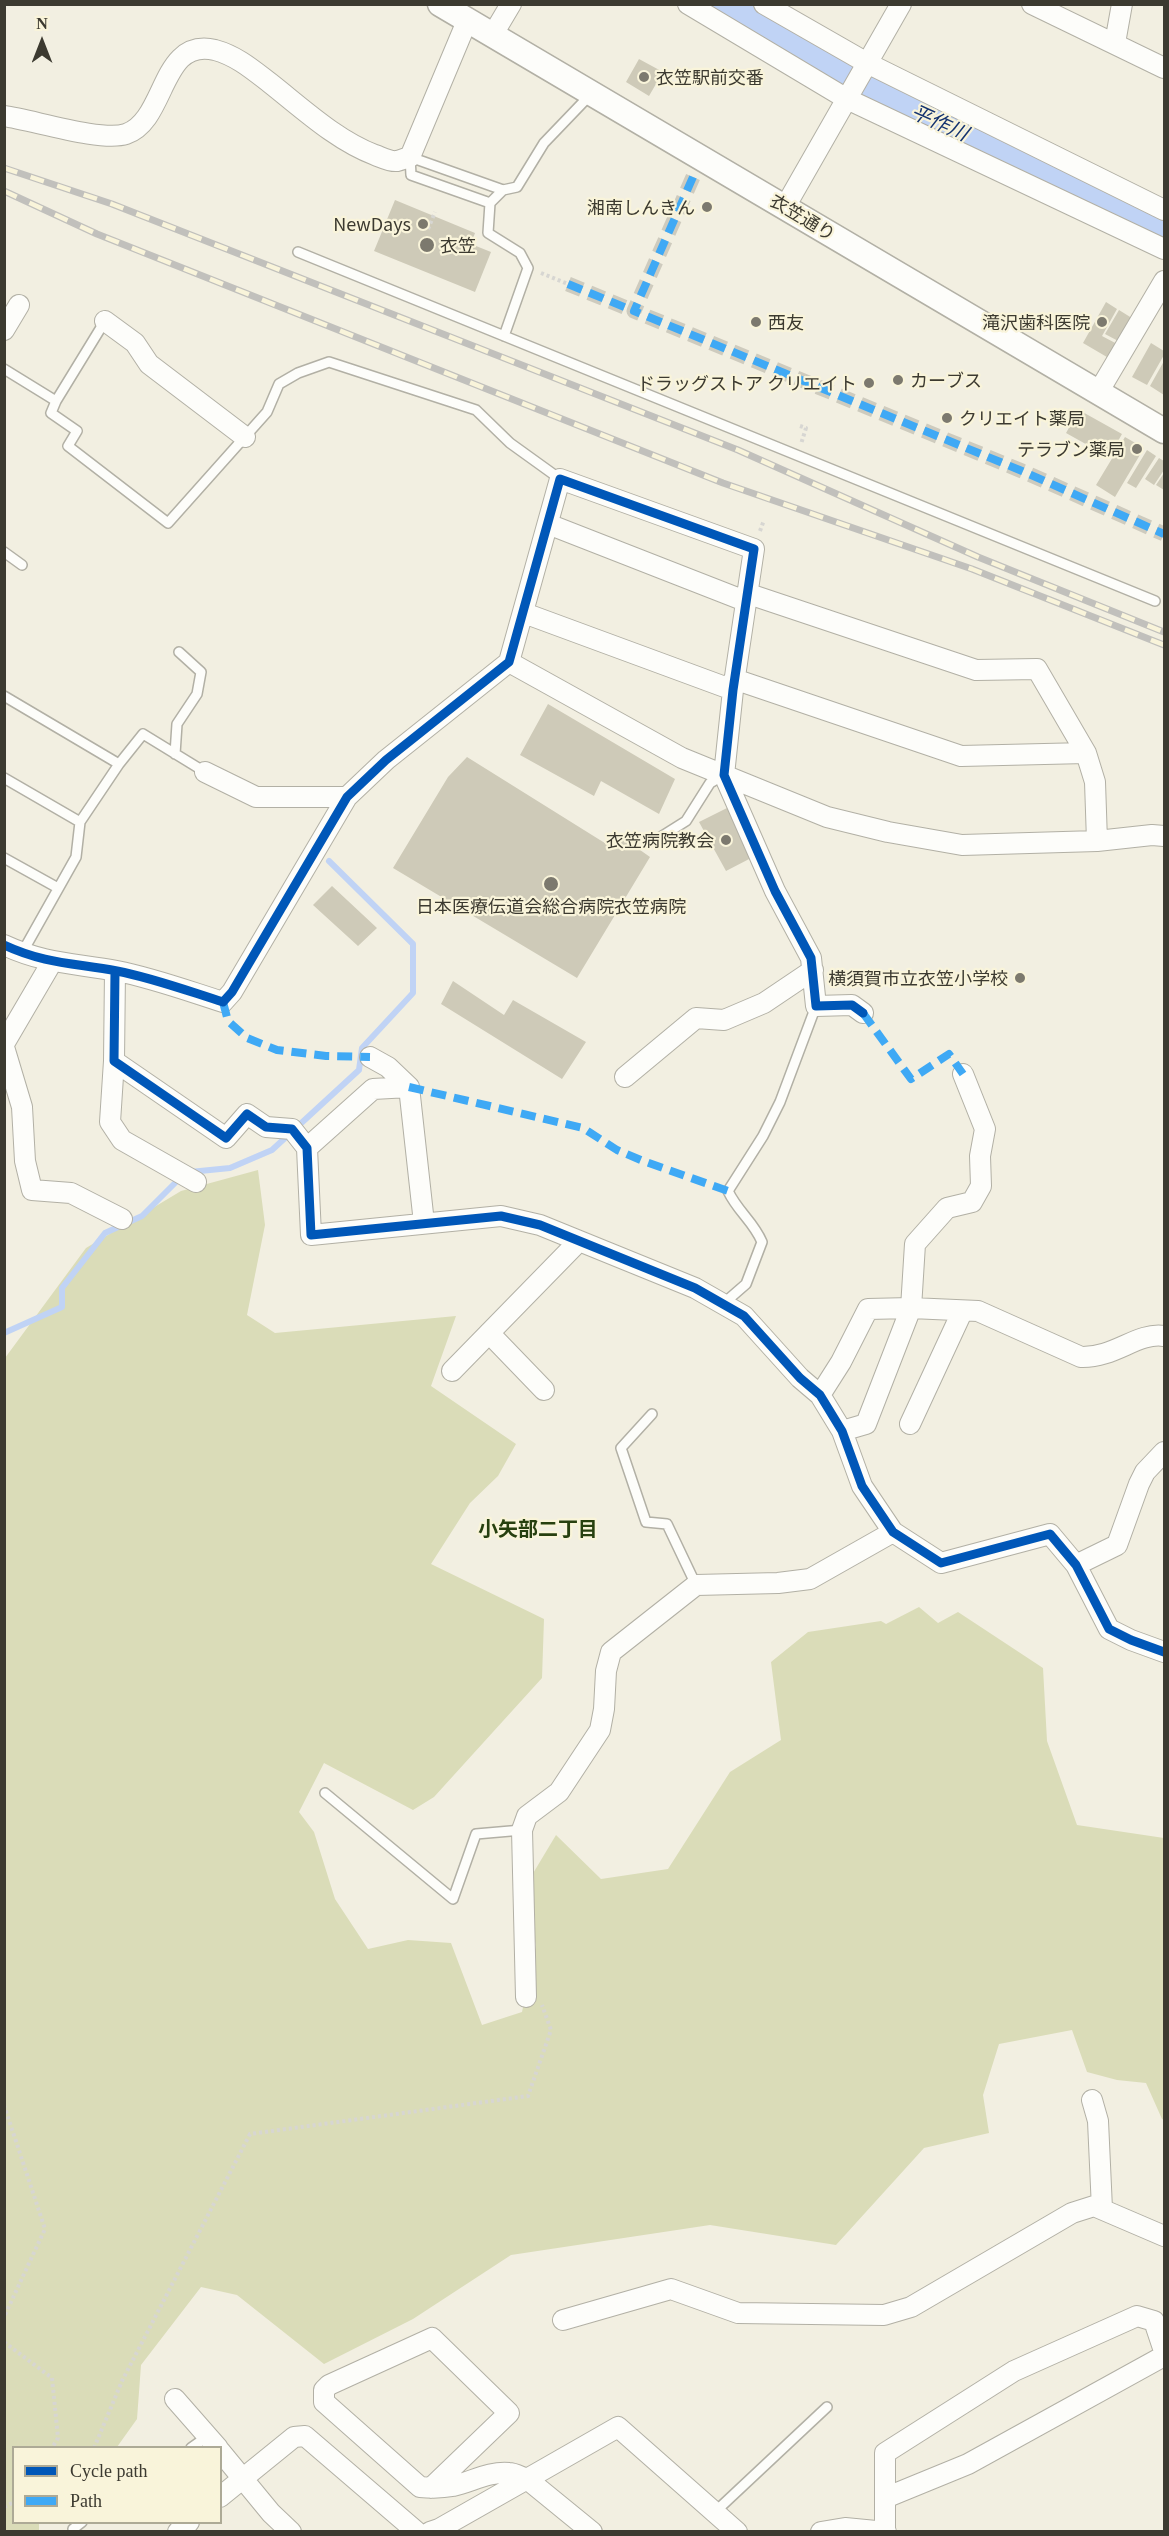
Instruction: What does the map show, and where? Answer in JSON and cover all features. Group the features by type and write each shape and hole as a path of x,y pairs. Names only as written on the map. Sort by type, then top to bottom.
{"street":[{"name":"衣笠通り","path":"440,4 1164,431"},
{"path":"492,36 511,4"},
{"path":"688,4 847,98 1164,249"},
{"path":"764,4 867,64 1164,210"},
{"path":"785,207 901,4"},
{"path":"1032,4 1164,68"},
{"path":"1116,43 1122,4"},
{"path":"4,116 67,129 123,135 135,130 149,114 174,64 199,49 215,50 241,61 352,146 394,162 410,157 467,21"},
{"path":"1099,391 1164,281"},
{"path":"4,330 19,306"},
{"path":"105,321 135,343 149,364 245,437"},
{"path":"13,949 52,962 115,971 223,1002 232,992 348,796 386,760 509,662 560,479 754,549 734,684 724,775 775,891 811,957 816,1006 852,1005 863,1013"},
{"path":"548,524 746,597 976,670 1037,669 1086,753 1095,782 1097,841"},
{"path":"524,613 734,684 961,756 1086,753"},
{"path":"509,662 682,758 827,817 888,832 962,844 1097,841 1152,835 1164,836"},
{"path":"205,772 256,797 348,796"},
{"path":"52,962 12,1028 4,1046 22,1107 25,1161 32,1190 71,1193 122,1219"},
{"path":"625,1077 696,1018 724,1020 764,1003 813,970"},
{"path":"115,971 114,1061 110,1122 122,1140 196,1182"},
{"path":"370,1057 388,1067 409,1086 424,1223"},
{"path":"114,1061 226,1138 247,1114 266,1127 292,1129 307,1148 311,1235 501,1216 540,1226 695,1288 744,1316 800,1378 820,1395 842,1431 862,1486 892,1532 941,1563 1050,1534 1076,1565 1109,1629 1164,1652"},
{"path":"842,1431 866,1424 911,1308 915,1244 947,1208 972,1202 981,1186 980,1156 985,1129 963,1074"},
{"path":"307,1148 373,1089 409,1086"},
{"path":"452,1371 579,1241"},
{"path":"820,1395 841,1362 868,1309 978,1311 1081,1357 1096,1357 1113,1353 1151,1335 1164,1336"},
{"path":"910,1424 962,1312"},
{"path":"489,1333 544,1390"},
{"path":"1076,1565 1117,1545 1142,1478 1164,1452"},
{"path":"533,1998 522,1830 527,1816 559,1792 600,1730 604,1709 606,1671 611,1652 696,1585 778,1583 810,1578 892,1532"},
{"path":"1092,2100 1098,2121 1102,2209"},
{"path":"562,2320 671,2289 738,2313 884,2315 911,2307 1072,2213 1094,2206 1164,2236"},
{"path":"821,2532 845,2528 886,2531 885,2498 885,2453 1014,2371 1137,2316 1154,2321 1164,2353 968,2464 885,2498"},
{"path":"432,2488 509,2413 432,2338 328,2385 323,2396 324,2402 420,2487 432,2488 454,2486 499,2473 512,2473 526,2479 592,2532"},
{"path":"175,2399 215,2445"},
{"path":"438,2531 618,2427 737,2532"},
{"path":"222,2495 294,2437 305,2436 417,2532"},
{"path":"222,2453 271,2513 291,2532"}],"lane":[{"path":"490,203 411,175 410,157 503,190 517,187 544,143 591,94"},
{"path":"503,190 490,203 488,233 520,253 528,268 504,336"},
{"path":"298,252 1155,601"},
{"path":"105,321 51,413 76,431 68,446 168,523 267,412 279,384 298,373 329,362 476,410 510,443 560,479"},
{"path":"4,369 56,401"},
{"path":"4,552 22,565"},
{"path":"175,754 177,724 197,694 201,672 179,652"},
{"path":"4,696 119,764"},
{"path":"13,949 58,888 76,857 80,822 119,764 143,734 205,772"},
{"path":"659,838 686,821 710,783 724,775"},
{"path":"4,778 80,822"},
{"path":"4,858 58,888"},
{"path":"723,1304 746,1284 762,1242 755,1226 736,1208 728,1191 763,1136 780,1102 816,1006"},
{"path":"652,1414 621,1448 646,1522 667,1524 696,1585"},
{"path":"325,1793 453,1899 476,1834 522,1830"},
{"path":"715,2512 827,2407"},
{"path":"73,2529 80,2524"}],"path":[{"path":"428,229 435,212"},
{"path":"528,268 568,284"},
{"path":"796,455 806,428 800,426"},
{"path":"95,2446 122,2381 250,2134 528,2096 551,2030 533,1998"},
{"path":"4,2106 45,2229 4,2317"},
{"path":"4,2342 52,2378 58,2438 53,2446"}],"green space":[{"path":"258,1170 265,1225 247,1315 275,1333 456,1316 431,1386 516,1444 498,1476 470,1503 431,1564 544,1619 542,1678 434,1797 413,1810 324,1763 299,1812 314,1832 335,1899 368,1949 408,1940 451,1943 482,2025 522,2012 536,1945 523,1890 556,1835 601,1879 668,1869 730,1772 781,1740 771,1662 808,1632 881,1621 886,1624 919,1607 938,1623 958,1612 1043,1668 1047,1741 1077,1825 1164,1838 1164,2120 1146,2083 1117,2080 1087,2072 1072,2030 999,2044 983,2095 989,2133 924,2148 836,2245 710,2225 511,2255 413,2319 324,2364 237,2295 201,2287 141,2365 137,2419 118,2446 12,2446 12,2524 39,2524 39,2531 5,2531 5,1358 86,1248 181,1191"}],"building":[{"name":"衣笠駅前交番","path":"639,59 663,72 649,96 626,82"},
{"path":"395,200 475,233 471,244 491,252 475,292 374,251"},
{"name":"滝沢歯科医院","path":"1106,302 1117,309 1102,336 1119,345 1112,360 1083,343"},
{"path":"1119,310 1135,320 1122,343 1105,334"},
{"path":"1151,343 1164,351 1164,355 1147,385 1132,377"},
{"path":"1164,361 1164,395 1150,386"},
{"path":"1079,410 1122,434 1109,457 1066,433"},
{"path":"1125,437 1144,448 1115,497 1096,485"},
{"path":"1147,450 1156,456 1136,488 1127,483"},
{"path":"1159,458 1164,461 1164,470 1154,485 1145,479"},
{"path":"1164,473 1164,490 1156,485"},
{"path":"548,704 675,779 659,814 601,781 594,796 520,755"},
{"path":"467,757 608,845 616,833 650,857 577,978 393,868 448,777"},
{"name":"衣笠病院教会","path":"727,808 753,857 726,871 699,822"},
{"path":"332,886 377,928 358,946 313,905"},
{"path":"453,981 504,1015 513,1000 586,1042 562,1079 441,1004"}],"waterway":[{"name":"平作川","path":"719,4 829,72 1075,182 1164,231"},
{"path":"190,1172 230,1168 272,1150 359,1070 362,1048 413,993 413,944 329,861"},
{"path":"4,1333 62,1307 62,1288 105,1233 142,1216 181,1177"}],"tunnel":[{"path":"693,177 634,311 1022,471 1164,534"},
{"path":"568,284 634,311"}],"railway":[{"path":"4,168 112,204 738,450 978,557 1164,632"},
{"path":"4,191 97,234 723,483 972,569 1164,645"}],"marked path":[{"path":"693,177 634,311 1022,471 1164,534"},
{"path":"568,284 634,311"},
{"path":"223,1002 228,1021 247,1038 277,1050 326,1056 370,1057"},
{"path":"863,1013 911,1079 949,1054 963,1074"},
{"path":"409,1087 583,1128 617,1150 728,1191"}],"cycle path":[{"path":"4,945 46,959 144,977 223,1002 232,992 347,797 386,760 509,662 560,479 754,549 733,690 724,775 775,891 811,958 816,1006 852,1005 863,1013"},
{"path":"115,971 114,1061 226,1138 247,1114 266,1127 292,1129 307,1148 311,1235 501,1216 540,1225 695,1288 744,1316 800,1378 820,1395 842,1431 862,1486 893,1532 941,1563 1050,1534 1076,1565 1109,1629 1164,1652"}],"place":[{"name":"衣笠駅前交番","path":"644,77"},
{"name":"湘南しんきん","path":"707,207"},
{"name":"NewDays","path":"423,224"},
{"name":"衣笠","path":"427,245"},
{"name":"西友","path":"756,322"},
{"name":"滝沢歯科医院","path":"1102,322"},
{"name":"カーブス","path":"898,380"},
{"name":"ドラッグストア クリエイト","path":"869,383"},
{"name":"クリエイト薬局","path":"947,418"},
{"name":"テラブン薬局","path":"1137,449"},
{"name":"衣笠病院教会","path":"726,840"},
{"name":"日本医療伝道会総合病院衣笠病院","path":"551,884"},
{"name":"横須賀市立衣笠小学校","path":"1020,978"}],"district":[{"name":"小矢部二丁目","path":"538,1528"}]}
